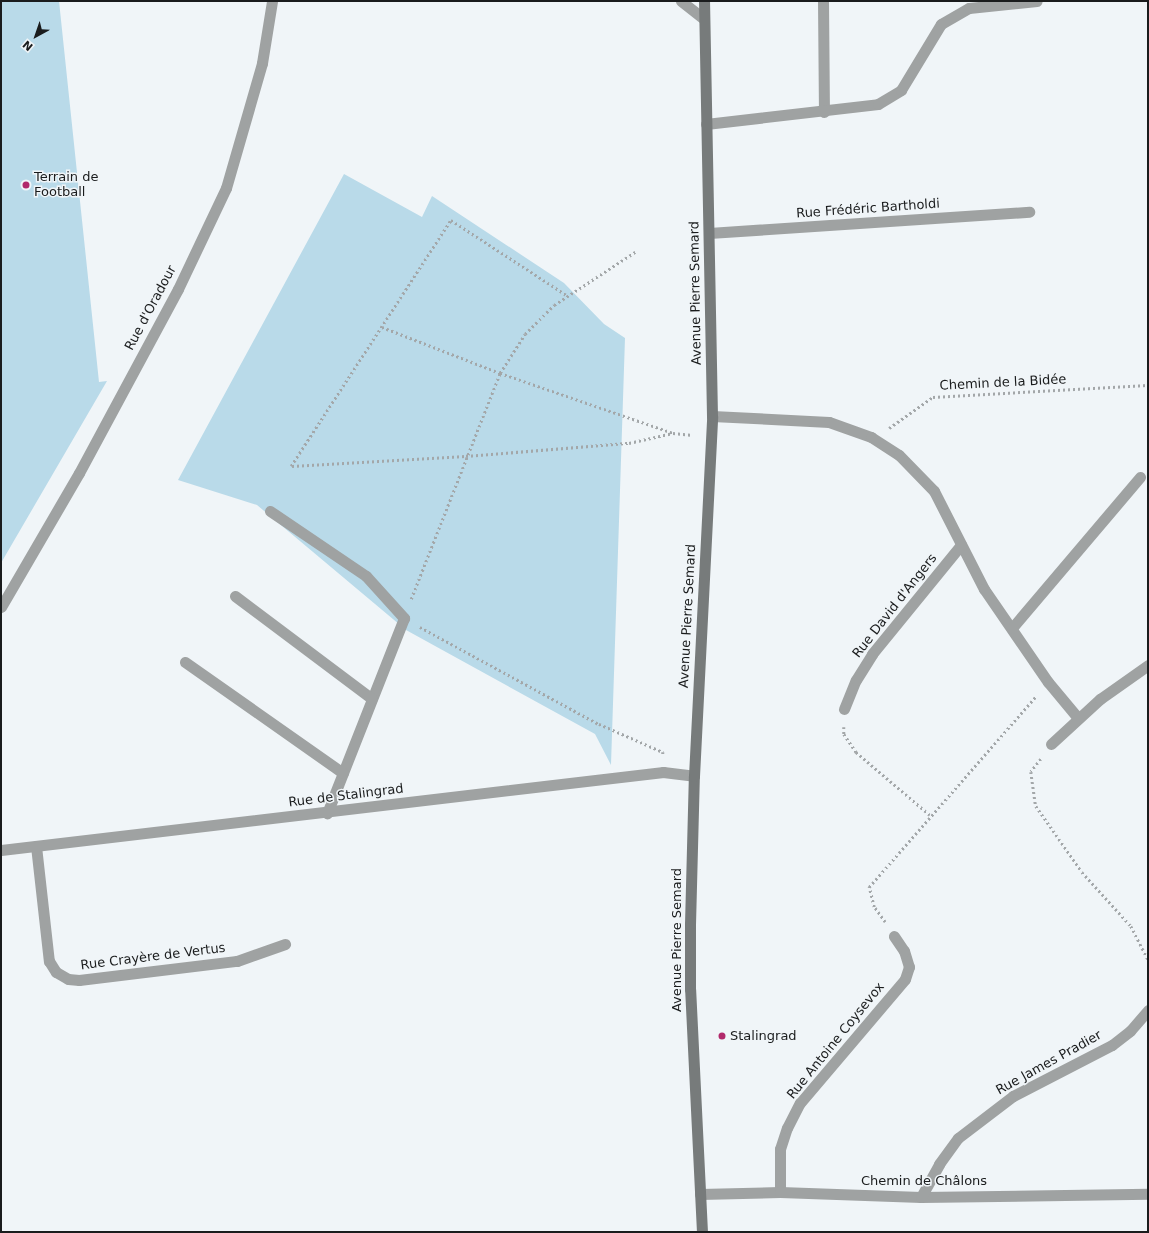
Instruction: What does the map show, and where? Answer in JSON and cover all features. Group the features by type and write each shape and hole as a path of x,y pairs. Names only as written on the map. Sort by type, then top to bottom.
{"main road":[{"name":"Avenue Pierre Semard","path":"702,1232 690,989 694,776 712,416 704,1"}],"street":[{"name":"Rue d'Oradour","path":"1,607 78,472 178,289 226,188 262,63 272,1"},
{"path":"681,1 704,19"},
{"path":"823,1 824,112"},
{"path":"706,124 824,112 878,104 901,90 941,24 969,8 1037,1"},
{"name":"Rue Frédéric Bartholdi","path":"709,233 1029,212"},
{"path":"712,416 829,422 871,437 899,455 934,491 984,589 1048,682 1078,718"},
{"path":"1012,628 1140,477"},
{"path":"270,511 366,576 404,618 327,813"},
{"name":"Rue David d'Angers","path":"844,709 856,680 872,654 962,545"},
{"path":"235,596 372,699"},
{"path":"186,662 343,773"},
{"path":"1051,744 1078,718 1148,665"},
{"name":"Rue de Stalingrad","path":"1,850 327,813 663,772 694,776"},
{"name":"Rue Crayère de Vertus","path":"36,846 49,961 56,972 68,979 79,980 237,961 285,944"},
{"name":"Rue Antoine Coysevox","path":"780,1192 780,1150 788,1128 800,1103 905,979 909,967 904,950 894,936"},
{"name":"Rue James Pradier","path":"921,1197 939,1164 958,1138 1013,1096 1112,1045 1130,1031 1148,1010"},
{"name":"Chemin de Châlons","path":"700,1194 780,1192 921,1197 1148,1194"}],"path":[{"path":"568,296 451,220 291,466 466,456 629,443 673,433"},
{"path":"635,252 554,306 525,334 500,373 466,456 404,618 599,724 663,752 663,772"},
{"path":"382,327 500,373 673,433 711,437"},
{"name":"Chemin de la Bidée","path":"871,437 934,398 1148,385"},
{"path":"894,936 874,907 869,887 930,815 1048,682"},
{"path":"844,709 844,734 856,752 930,815"},
{"path":"1051,744 1031,772 1036,806 1082,872 1131,926 1148,959"}],"shaded area":[{"path":"1,1 59,1 99,382 107,381 1,563"},
{"path":"344,174 422,217 432,196 564,283 604,324 625,338 611,765 595,734 406,630 257,505 178,480"}],"place":[{"name":"Terrain de Football","path":"26,185"},
{"name":"Stalingrad","path":"722,1036"}]}
